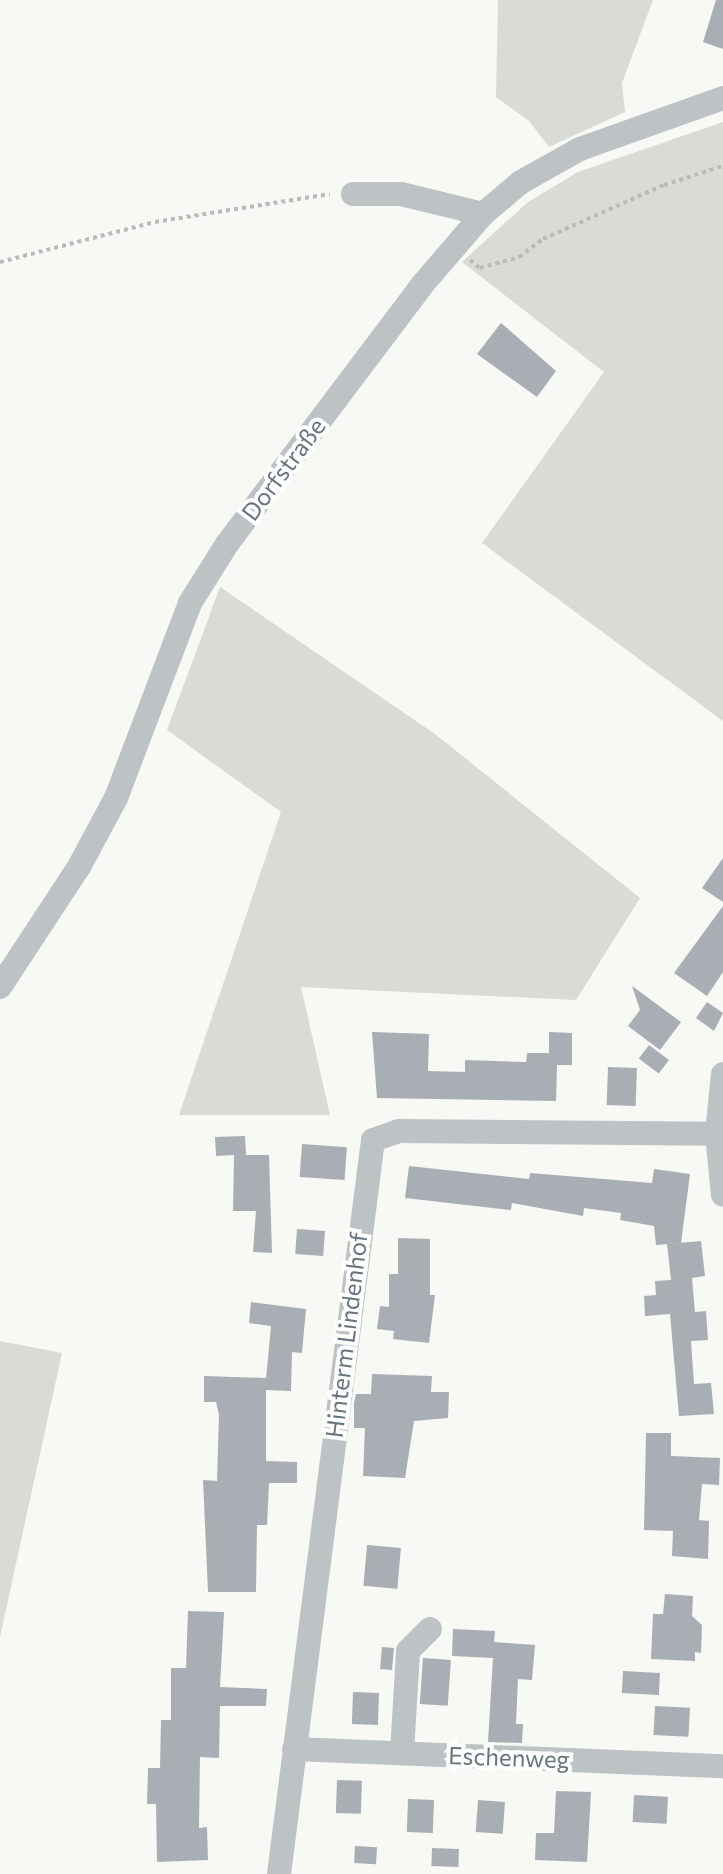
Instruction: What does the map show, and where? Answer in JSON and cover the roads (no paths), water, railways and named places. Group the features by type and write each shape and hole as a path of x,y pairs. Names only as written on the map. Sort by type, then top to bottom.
{"street":[{"name":"Dorfstraße","path":"0,987 80,865 116,798 190,603 236,532 455,247 483,214 521,182 580,149 723,98"},
{"path":"353,194 401,194 483,214"},
{"path":"723,1074 717,1134 723,1195"},
{"name":"Hinterm Lindenhof","path":"279,1874 373,1140 399,1131 717,1134"},
{"path":"402,1753 408,1651 430,1629"},
{"name":"Eschenweg","path":"294,1749 723,1766"}]}
